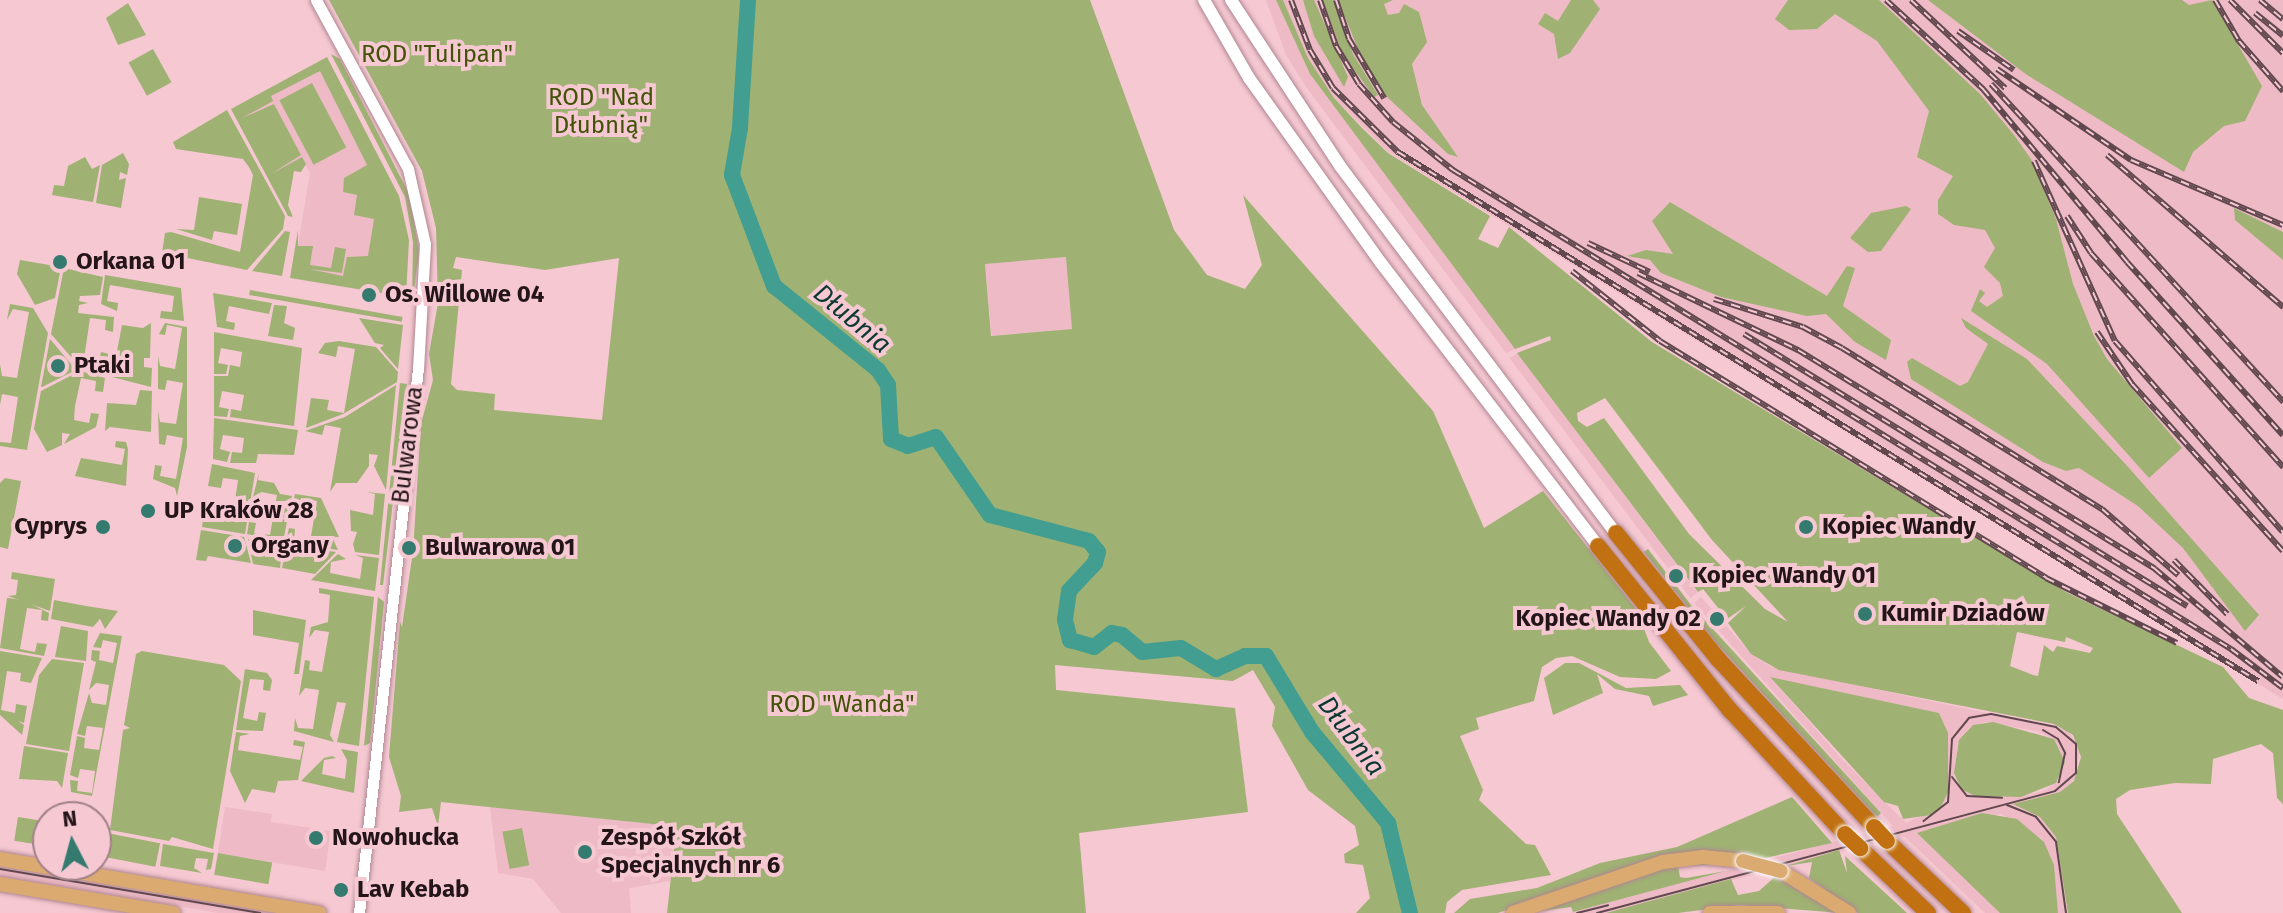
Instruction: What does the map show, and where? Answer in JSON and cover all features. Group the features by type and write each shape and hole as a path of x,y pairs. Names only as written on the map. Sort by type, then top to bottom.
{"highway":[{"path":"1616,533 1718,659 1887,841 1963,913"},
{"path":"1598,546 1730,710 1845,834 1928,913"}],"main road":[{"path":"1204,0 1249,78 1355,228 1598,546"},
{"path":"1231,0 1333,157 1616,533"},
{"path":"1513,913 1663,862 1703,857 1743,861 1781,871 1849,913"},
{"path":"0,859 319,913"},
{"path":"0,884 174,913"},
{"path":"1710,913 1778,913"}],"street":[{"name":"Bulwarowa","path":"316,0 408,169 425,244 418,368 359,913"}],"shaded area":[{"path":"1266,0 1276,0 1310,74 1515,349 1506,353 1306,87 1286,55"},
{"path":"1283,0 2283,0 2283,699 1388,152 1334,98 1308,59"},
{"path":"325,65 379,162 401,293 293,275 310,173 303,161 271,178 236,113"},
{"path":"1066,257 1072,329 992,336 985,264"},
{"path":"1517,353 1698,593 1690,598 1510,358"},
{"path":"1701,597 1751,654 1771,667 2067,730 2080,747 2076,778 2060,792 2015,805 2040,817 2056,837 2068,913 2058,913 2054,865 2041,838 2001,814 1918,833 2000,913 1985,913 1904,836 1606,913 1570,913 1893,826 1694,603","holes":["1771,678 1939,713 1948,733 1948,792 1941,807 1906,823 1840,757","1985,722 2037,731 2054,739 2065,762 2059,780 2046,790 2021,797 1975,796 1961,789 1954,776 1958,743 1970,727"]},
{"path":"225,807 272,814 271,822 331,831 325,871 218,853"},
{"name":"Zespół Szkół Specjalnych nr 6","path":"490,807 672,826 676,832 671,881 629,888 631,913 561,913 533,879 498,873"},
{"path":"0,867 32,872 32,881 83,881 274,913 218,913 0,876"}],"green space":[{"path":"329,0 1090,0 1174,230 1207,275 1245,289 1262,265 1243,195 1433,411 1484,528 1543,491 1637,610 1649,642 1671,671 1656,679 1620,677 1572,656 1556,658 1542,667 1534,701 1476,718 1479,729 1460,736 1483,790 1479,800 1526,844 1535,845 1551,875 1462,890 1447,902 1445,913 1356,913 1370,898 1363,865 1345,863 1344,854 1359,845 1355,826 1308,790 1272,726 1275,707 1253,670 1233,681 1055,665 1056,690 1235,708 1248,812 1079,833 1086,913 667,913 676,832 672,826 441,802 438,826 432,808 399,812 401,796 389,757 400,622 402,627 413,551 421,424 433,380 429,354 438,303 436,228 422,171","holes":["456,257 545,270 619,258 602,420 494,410 495,394 457,390 451,384 462,270 453,268","1066,257 1072,329 991,336 985,264"]},
{"path":"1276,0 1283,0 1308,58 1334,98 1362,128 1388,153 1490,216 1478,239 1498,248 1509,227 1652,342 2068,593 2223,667 2249,698 2283,710 2283,804 2277,798 2273,753 2261,744 2213,759 2211,784 2175,783 2130,790 2116,799 2117,814 2182,913 2068,913 2056,837 2040,817 2013,804 2060,792 2074,781 2081,757 2073,735 2054,724 1779,670 1751,654 1728,623 1746,606 1727,619 1703,589 1698,592 1517,353 1551,340 1550,336 1515,349 1310,74","holes":["1605,398 1712,540 1788,622 1765,609 1689,534 1604,418 1587,427 1578,421 1577,413","2017,632 2065,642 2066,637 2093,648 2090,653 2057,646 2053,652 2044,645 2038,676 2033,675 2010,666"]},
{"path":"1303,0 1314,0 1348,77 1344,87 1314,36"},
{"path":"1323,0 1334,0 1353,54 1378,95 1374,97 1342,53"},
{"path":"1338,0 1393,0 1384,4 1388,15 1399,13 1404,4 1419,12 1427,42 1412,64 1422,105 1458,157 1448,154 1386,96 1365,66"},
{"path":"1571,0 1593,0 1600,9 1570,53 1558,59 1554,34 1538,24 1545,13 1558,21"},
{"path":"1788,0 1879,0 1980,94 2014,135 2031,159 2056,219 2073,284 2094,336 2107,359 2182,448 2149,478 2047,364 1971,311 1980,289 1985,293 1979,301 1987,307 2003,296 2000,283 1984,267 1995,248 1985,230 1954,225 1938,214 1938,200 1953,176 1917,157 1929,111 1877,41 1835,14 1817,29 1789,30 1775,19"},
{"path":"1928,0 2182,0 2189,5 2212,0 2262,86 2245,121 2224,126 2193,152 2184,172 2027,75"},
{"path":"128,3 146,35 118,45 106,18"},
{"path":"153,49 171,82 147,96 129,63"},
{"path":"331,54 340,59 409,194 419,251 412,306 413,242 405,197"},
{"path":"327,57 399,196 409,240 406,297 290,278 298,230 298,246 313,246 310,265 331,268 335,247 346,249 342,273 309,269 343,276 347,257 368,256 374,219 354,215 357,195 343,192 344,178 367,165 320,71 271,96 273,101 242,118 274,104 301,155 271,174 302,157 306,164 301,172 294,171 288,205 293,217 288,216 231,109"},
{"path":"312,83 346,147 314,165 279,100"},
{"path":"227,110 285,216 283,229 247,270 162,253 165,233 171,232 240,252 253,175 249,167 243,159 176,149 173,142"},
{"path":"123,153 129,164 127,175 120,172 119,180 126,178 121,208 96,203 102,165"},
{"path":"85,157 92,169 100,165 93,202 52,195 54,185 64,186 68,166"},
{"path":"199,197 242,204 237,235 214,231 212,240 176,229 194,230"},
{"path":"1670,202 1827,296 1847,266 1855,268 1843,306 1891,340 1886,360 1855,342 1826,314 1807,316 1721,297 1661,273 1650,260 1627,256 1646,250 1673,254 1652,221"},
{"path":"1906,206 1911,209 1881,251 1868,252 1850,238 1871,213"},
{"path":"2234,208 2283,232 2283,260 2235,220"},
{"path":"285,231 290,232 282,276 252,271"},
{"path":"20,260 61,267 55,298 35,305 17,274"},
{"path":"64,268 103,277 100,295 80,296 79,301 88,303 79,305 78,313 114,317 113,332 105,330 106,320 90,318 84,359 99,363 101,352 109,354 105,375 79,366 51,334"},
{"path":"105,275 181,288 184,321 160,318 161,311 172,312 174,296 110,285 107,301 118,303 117,311 101,304"},
{"path":"250,290 403,317 402,322 249,295"},
{"path":"213,293 272,303 269,314 229,306 226,321 235,323 234,330 217,327"},
{"path":"10,304 33,308 48,333 27,450 0,446 0,442 11,443 18,397 2,394 0,405 0,364 2,376 17,378 29,312 13,309 7,320"},
{"path":"274,305 287,306 284,323 295,328 293,340 268,336"},
{"path":"359,318 403,325 398,369 380,348 384,345 375,343"},
{"path":"1961,318 2027,359 2129,468 2259,615 2245,631 2183,548 2138,506 2079,468 2066,471 2043,462 1911,379 1907,362 1912,358 1960,386 1968,382 1988,344 1966,328"},
{"path":"151,323 150,358 144,358 144,367 152,368 151,387 112,377 122,325 143,328"},
{"path":"165,323 187,327 187,447 177,496 175,488 153,479 155,465 162,466 160,476 176,479 183,438 167,435 165,445 159,444 158,411 160,422 176,424 183,383 167,380 165,390 158,389 158,356 160,366 175,369 182,328 167,325 165,335 159,334"},
{"path":"214,332 302,348 294,426 230,417 231,409 241,411 244,395 222,391 219,407 229,409 227,417 214,416 214,376 228,376 230,365 240,367 242,352 221,348 218,363 228,365 226,374 214,374"},
{"path":"50,339 76,370 41,387"},
{"path":"339,341 376,347 398,372 397,382 343,414 306,428 311,398 329,400 327,410 344,413 355,349 338,346 336,357 318,353 325,343"},
{"path":"80,371 105,378 103,392 95,391 96,381 81,378 75,406 74,420 89,423 91,413 99,414 96,427 64,444 70,434 62,433 62,445 47,452 34,429 41,391"},
{"path":"400,383 407,384 383,585 380,585"},
{"path":"396,385 386,490 374,466 378,455 369,454 369,466 357,483 336,483 330,492 341,428 325,425 322,435 305,431 345,417"},
{"path":"140,390 152,391 151,432 110,427 105,431 107,403 136,405"},
{"path":"214,418 298,430 294,455 258,454 256,463 230,463 232,452 242,453 244,438 223,435 220,449 230,452 227,462 213,459"},
{"path":"116,441 126,442 128,449 126,486 75,476 81,458 122,465 125,449 115,447"},
{"path":"212,464 255,473 245,534 202,527 205,506 217,508 216,519 232,521 238,480 223,478 221,488 208,486"},
{"path":"259,473 258,480 274,483 280,494 292,496 283,542 247,534 249,522 256,523 254,533 270,535 277,495 261,492 259,502 252,501"},
{"path":"5,478 21,481 8,549 0,547 0,483"},
{"path":"367,492 385,494 379,555 355,552 353,544 357,532 351,531 350,510 373,515 375,494"},
{"path":"295,494 321,498 339,537 332,537 338,550 286,542 289,528 295,529 294,540 310,542 317,501 301,498 299,508 292,507"},
{"path":"201,530 244,537 251,563 208,556 206,561 196,560"},
{"path":"248,539 283,544 280,568 253,564"},
{"path":"287,545 336,552 315,574 282,568"},
{"path":"1648,549 1691,605 1881,813 1877,817 1717,644 1644,552"},
{"path":"338,554 346,559 331,562 330,573 360,579 363,558 355,555 379,558 375,591 311,580"},
{"path":"12,572 55,579 50,611 8,596 16,595 18,580 11,579"},
{"path":"319,588 374,597 359,746 337,742 346,703 337,702 330,735 334,742 294,731 295,718 298,728 313,729 319,690 305,688 299,696 305,660 310,661 309,670 322,672 329,632 315,630 309,638 311,627 328,622 330,595 319,593"},
{"path":"378,597 384,602 370,743 364,746"},
{"path":"7,598 23,600 49,613 48,621 41,620 42,610 27,608 20,649 35,652 37,643 47,644 44,656 0,648"},
{"path":"54,600 118,611 105,629 100,619 93,627 51,619"},
{"path":"253,610 306,620 299,674 294,674 299,643 253,635"},
{"path":"61,626 88,631 86,661 55,657"},
{"path":"100,633 122,636 92,796 71,792 70,780 78,781 77,791 92,793 95,771 80,769 78,778 70,775 77,736 85,738 84,748 99,750 103,728 87,726 85,736 77,734 89,693 92,703 106,705 109,685 96,683 89,690 96,662 91,660 92,650 100,651 99,660 113,663 117,643 103,640 101,648 93,647"},
{"path":"0,651 42,658 31,683 20,681 21,673 7,671 1,710 15,713 16,704 27,706 24,723 18,721 24,725 22,735 0,715"},
{"path":"142,651 224,665 241,681 213,849 172,837 169,841 112,830 123,730 130,728 124,725 136,654"},
{"path":"52,659 84,663 69,751 26,744 39,675"},
{"path":"1565,663 1579,663 1626,688 1680,685 1688,695 1653,706 1649,696 1615,689 1597,674 1603,693 1553,715 1544,678"},
{"path":"245,669 267,673 272,680 270,691 263,690 264,680 250,679 243,718 257,721 259,712 266,713 263,731 236,730"},
{"path":"1770,677 1939,713 1948,733 1948,792 1941,807 1931,815 1903,819 1898,806 1884,802"},
{"path":"1993,722 2054,739 2065,762 2056,783 2021,797 1975,796 1961,789 1954,773 1959,740 1973,725"},
{"path":"236,732 250,734 240,736 238,750 300,760 303,747 293,745 294,740 305,742 298,780 278,781 275,793 252,789 245,803 230,771"},
{"path":"24,746 68,753 62,788 57,781 19,779"},
{"path":"341,749 358,752 354,793 301,781 324,758 332,756 336,758 324,760 322,774 345,779 347,760"},
{"path":"1792,797 1832,843 1765,858 1735,853 1650,860 1498,913 1454,913 1470,899 1537,888 1600,863 1677,847"},
{"path":"1982,813 2017,819 2044,842 2054,865 2058,913 2000,913 1917,833"},
{"path":"18,817 32,819 32,844 14,841"},
{"path":"522,828 529,865 510,869 502,832"},
{"path":"112,834 160,843 155,867 112,858"},
{"path":"163,844 214,853 211,869 206,870 208,859 196,858 194,868 202,873 160,866"},
{"path":"1839,850 1847,873 1845,856 1907,913 1858,913 1809,878 1812,862 1786,866"},
{"path":"218,853 272,863 268,884 214,875"},
{"path":"1706,862 1736,864 1678,866 1680,877 1686,878 1726,871 1573,912 1571,907 1527,913 1651,870 1675,865"},
{"path":"1777,875 1841,913 1739,905 1678,913 1606,913 1731,879 1738,895 1759,891"}],"waterway":[{"name":"Dłubnia","path":"748,0 740,128 732,175 774,286 878,370 888,385 891,439 908,446 936,437 990,515 1089,541 1098,552 1095,563 1069,591 1065,620 1070,640 1094,647 1112,633 1122,635 1142,652 1181,648 1216,669 1245,656 1266,656 1312,732 1388,823 1410,913"}],"tram line":[{"path":"1597,913 2055,791 2076,773 2076,744 2056,727 1991,714 1969,718 1952,739 1948,802 1924,821"},
{"path":"2043,730 2058,739 2065,753 2059,782"},
{"path":"1952,777 1967,796 2002,798"},
{"path":"2007,805 2036,817 2056,842 2066,913"},
{"path":"0,869 260,913"},
{"path":"1577,913 1608,905"}],"railway":[{"path":"1291,0 1310,50 1333,88 1398,152 2258,681"},
{"path":"1320,0 1336,46 1359,84 1393,122 1453,170 2231,649 2283,688"},
{"path":"1336,0 1349,39 1384,98"},
{"path":"1886,0 1983,89 2127,262 2283,435"},
{"path":"1911,0 2005,88"},
{"path":"2215,0 2239,41 2283,91"},
{"path":"2230,0 2283,53"},
{"path":"2260,0 2283,19"},
{"path":"2255,13 2283,36"},
{"path":"1958,31 2014,70"},
{"path":"1997,69 2131,160 2283,225"},
{"path":"1991,84 2283,402"},
{"path":"2107,155 2283,307"},
{"path":"2034,161 2115,341 2283,532"},
{"path":"2067,216 2091,253 2283,467"},
{"path":"1588,243 1650,272"},
{"path":"1572,271 1660,341 2046,578 2177,643"},
{"path":"1638,273 1798,350 2155,569 2283,677"},
{"path":"1714,299 1803,327 1842,348 2102,509 2178,575"},
{"path":"2097,332 2132,384 2283,551"},
{"path":"1744,334 2187,606"},
{"path":"2174,560 2227,614"}],"place":[{"name":"Orkana 01","path":"60,262"},
{"name":"Os. Willowe 04","path":"369,295"},
{"name":"Ptaki","path":"58,366"},
{"name":"UP Kraków 28","path":"148,511"},
{"name":"Cyprys","path":"103,527"},
{"name":"Kopiec Wandy","path":"1806,527"},
{"name":"Organy","path":"235,546"},
{"name":"Bulwarowa 01","path":"409,548"},
{"name":"Kopiec Wandy 01","path":"1676,576"},
{"name":"Kumir Dziadów","path":"1865,614"},
{"name":"Kopiec Wandy 02","path":"1717,619"},
{"name":"Nowohucka","path":"316,838"},
{"name":"Zespół Szkół Specjalnych nr 6","path":"585,852"},
{"name":"Lav Kebab","path":"341,890"}],"park label":[{"name":"ROD \"Tulipan\"","path":"437,55"},
{"name":"ROD \"Nad Dłubnią\"","path":"601,112"},
{"name":"ROD \"Wanda\"","path":"842,705"}]}
